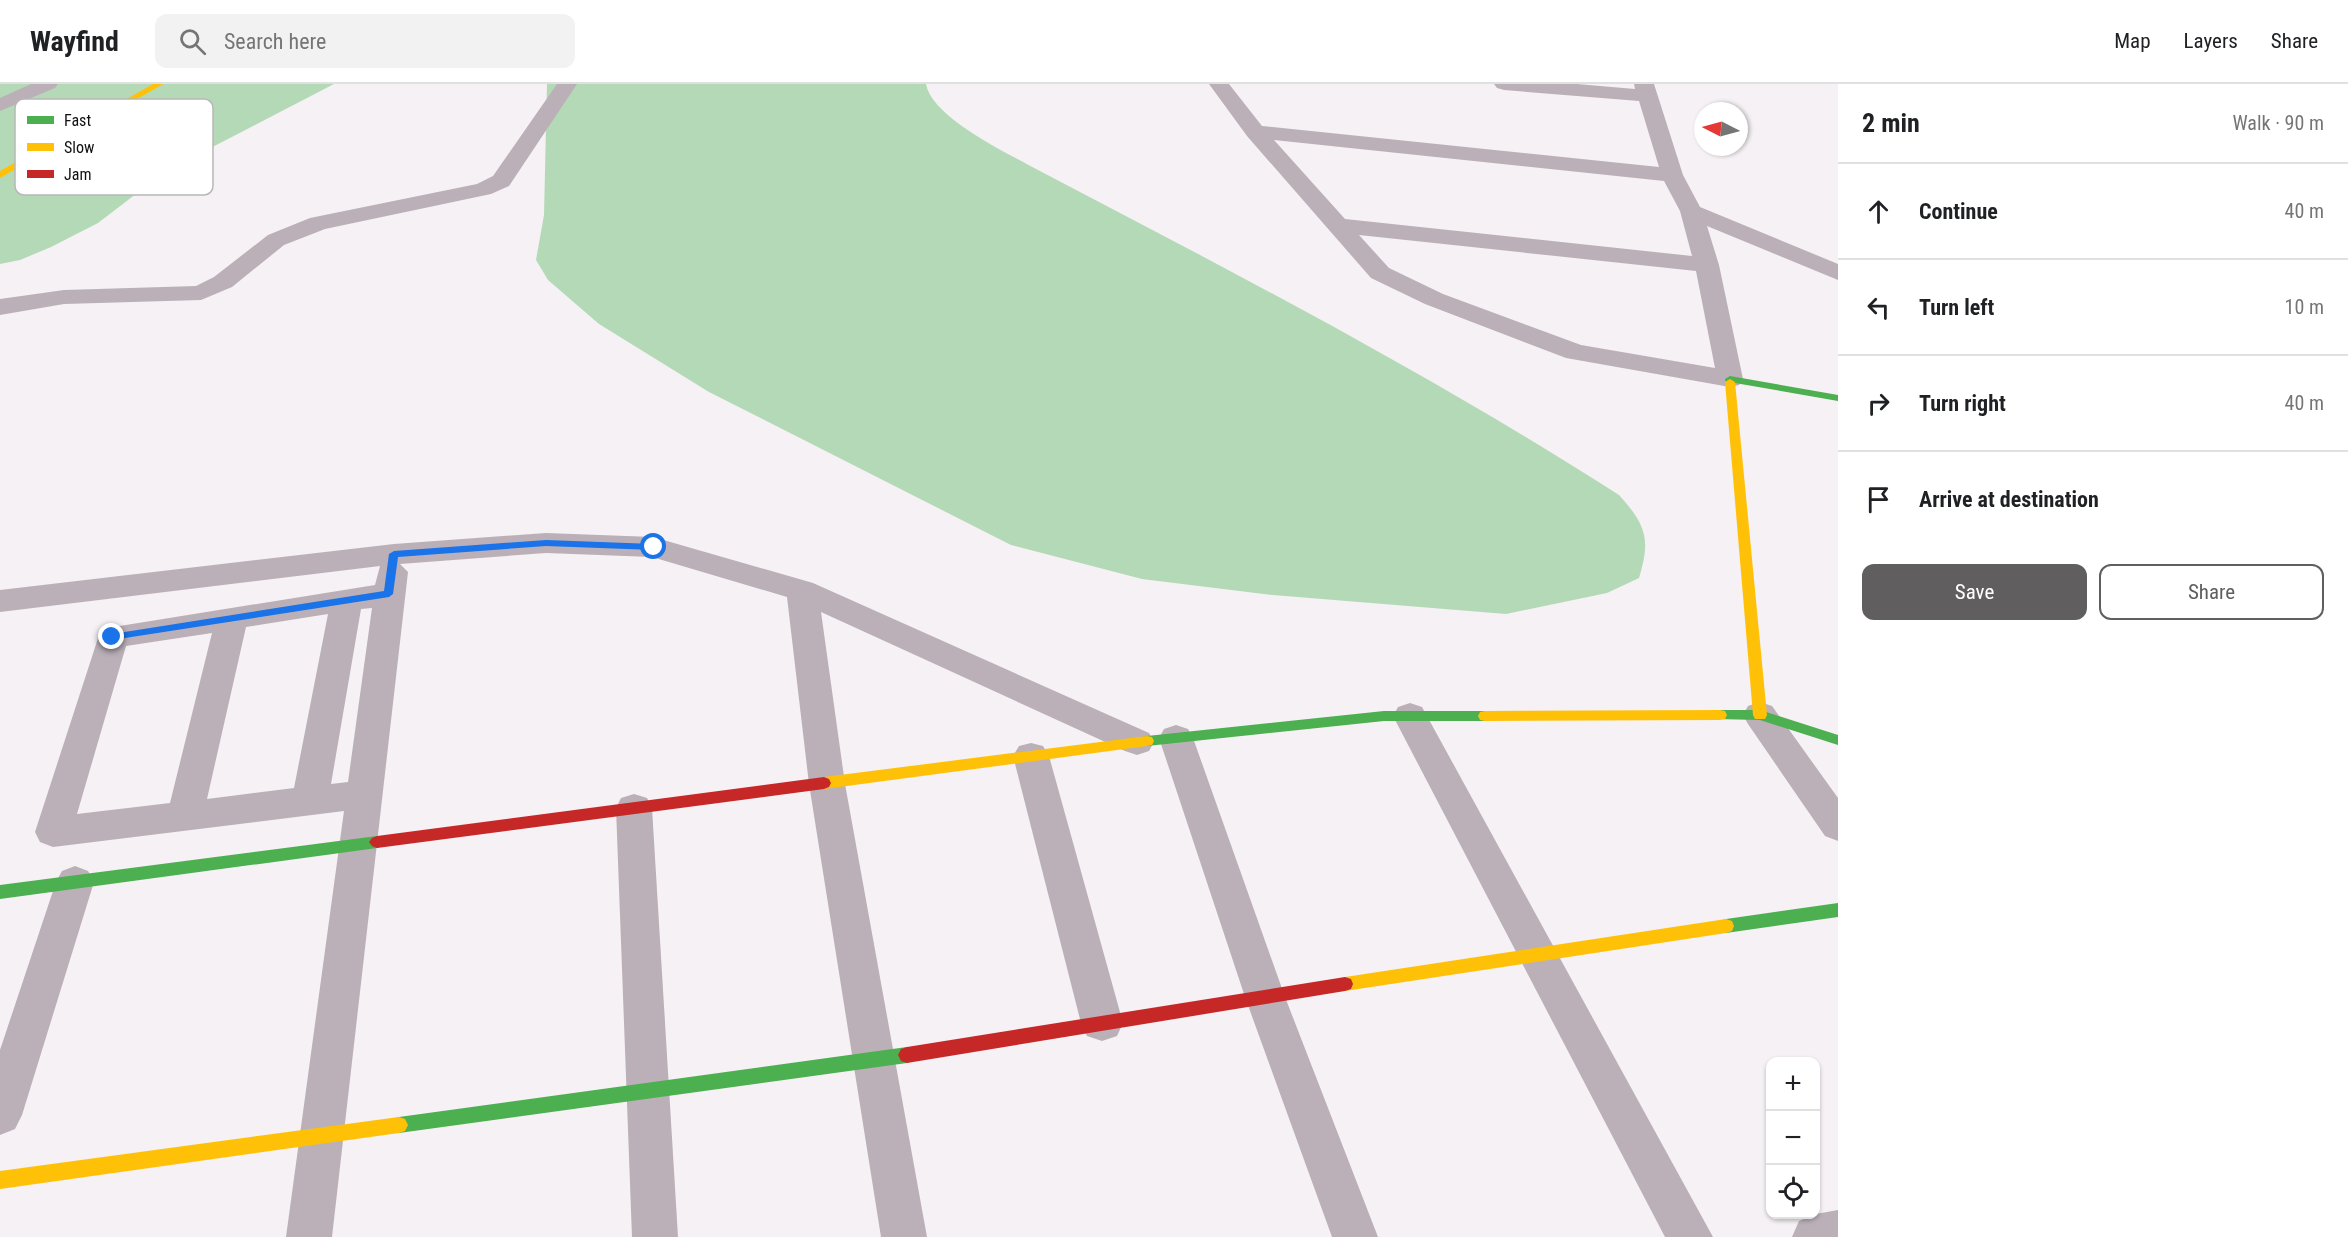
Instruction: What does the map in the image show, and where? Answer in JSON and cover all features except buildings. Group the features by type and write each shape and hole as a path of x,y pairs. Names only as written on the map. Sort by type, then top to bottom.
{"street":[{"path":"0,105 48,84"},
{"path":"133,99 159,84"},
{"path":"0,307 64,297 201,293 223,282 276,240 318,223 483,189 501,181 567,84"},
{"path":"1219,84 1254,132 1341,226 1380,273 1434,298 1575,352 1838,398"},
{"path":"1504,84 1646,90 1672,175 1691,211 1707,265 1730,379 1760,715 1838,826"},
{"path":"1254,132 1672,175"},
{"path":"0,175 15,166"},
{"path":"1691,211 1838,273"},
{"path":"1341,226 1707,265"},
{"path":"0,601 394,554 546,543 654,547 802,591 1137,742"},
{"path":"309,1237 394,554"},
{"path":"802,591 827,784 904,1237"},
{"path":"364,794 53,832 112,637 389,594"},
{"path":"310,801 347,600"},
{"path":"185,816 232,618"},
{"path":"0,892 1137,742 1384,716 1760,715 1838,740"},
{"path":"1410,716 1690,1237"},
{"path":"1176,738 1265,997 1355,1237"},
{"path":"1031,756 1102,1023"},
{"path":"634,808 656,1237"},
{"path":"0,1115 75,882"},
{"path":"0,1180 874,1060 1539,953 1838,910"},
{"path":"1815,1237 1838,1233"}],"green space":[{"path":"0,84 334,84 213,147 213,99 15,99 15,195 135,195 98,223 20,260 0,264"},
{"path":"547,84 926,84 931,97 942,110 991,145 1332,326 1477,408 1619,495 1635,515 1644,533 1645,553 1639,578 1607,593 1506,614 1273,595 1142,579 1011,545 709,392 599,324 548,280 536,260 544,215"}],"traffic: fast":[{"path":"1730,382 1730,379 1838,398"},
{"path":"1720,715 1760,715 1838,740"},
{"path":"1147,741 1384,716 1485,716"},
{"path":"0,892 377,842"},
{"path":"1726,926 1838,910"},
{"path":"399,1125 907,1055"}],"traffic: slow":[{"path":"133,99 159,84"},
{"path":"0,175 15,166"},
{"path":"1730,382 1760,715"},
{"path":"1485,716 1720,715"},
{"path":"824,783 1147,741"},
{"path":"1345,984 1726,926"},
{"path":"0,1180 399,1125"}],"traffic: jam":[{"path":"377,842 824,783"},
{"path":"907,1055 1345,984"}],"route":[{"path":"112,637 389,594 394,554 546,543 654,547"}]}
